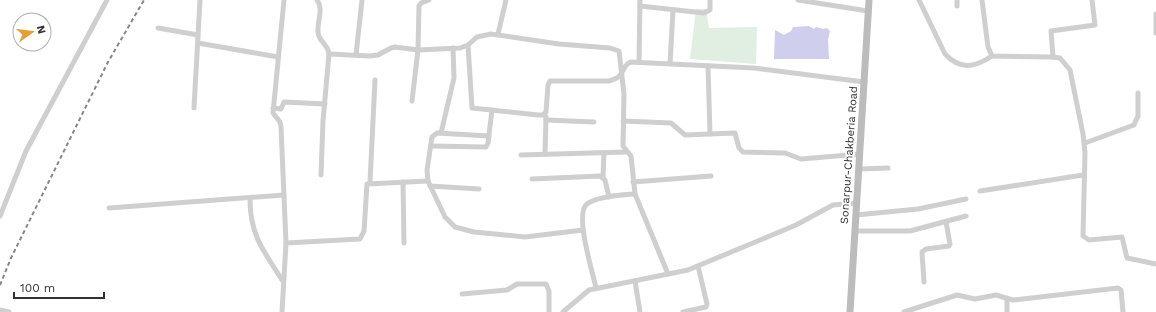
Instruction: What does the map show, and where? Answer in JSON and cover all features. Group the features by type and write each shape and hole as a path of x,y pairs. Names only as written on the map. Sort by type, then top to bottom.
{"main road":[{"name":"Sonarpur-Chakberia Road","path":"850,312 869,0"}],"street":[{"path":"0,216 26,151 107,0"},
{"path":"194,108 200,0"},
{"path":"282,312 282,280 286,243 281,127 280,122 274,117 273,108 284,0"},
{"path":"317,0 320,4 318,35 320,40 326,45 329,54 321,175"},
{"path":"356,55 362,0"},
{"path":"412,101 418,50 419,6 421,3 429,0"},
{"path":"498,34 506,0"},
{"path":"639,62 640,3 673,10 708,12 710,10 710,0"},
{"path":"798,0 868,11"},
{"path":"919,0 945,54 956,64 969,66 977,64 992,56 1060,58 1070,70 1085,143 1082,232 1085,239 1122,237 1126,258 1156,264"},
{"path":"957,0 957,6"},
{"path":"982,0 988,47 992,56"},
{"path":"1053,57 1051,31 1095,25 1092,0"},
{"path":"670,64 673,10"},
{"path":"1156,14 1156,33"},
{"path":"158,28 198,35"},
{"path":"329,54 378,55 390,48 395,47 418,50 453,48 468,45 477,36 483,34 498,34 559,44 615,49 619,51 621,56 622,74 623,146 626,152 631,156 635,194 668,274"},
{"path":"198,43 278,57"},
{"path":"468,45 472,108 538,115 543,115 546,112"},
{"path":"441,133 454,78 453,48"},
{"path":"545,154 546,112 548,85 550,81 609,81 618,79 626,65 630,62 670,64 685,63 708,66 754,68 864,82"},
{"path":"708,66 710,134"},
{"path":"286,243 360,239 364,230 365,188 370,182 375,80"},
{"path":"1085,143 1134,125 1138,116 1138,93"},
{"path":"273,108 281,109 284,102 325,104"},
{"path":"431,146 484,148 488,143 492,110"},
{"path":"546,120 594,122"},
{"path":"623,120 671,123 685,135 736,133 739,148 742,152 785,153 801,159 860,154"},
{"path":"489,136 441,133 434,134 427,170 429,184 450,223 463,230 525,236 583,230"},
{"path":"521,155 626,152"},
{"path":"604,153 603,177 609,197"},
{"path":"859,169 888,168"},
{"path":"980,191 1083,175"},
{"path":"633,182 711,176"},
{"path":"532,179 603,177"},
{"path":"370,182 403,182 479,189"},
{"path":"403,182 404,243"},
{"path":"596,288 583,230 583,209 587,204 609,197 635,194"},
{"path":"109,208 250,199 284,195"},
{"path":"250,199 254,232 282,280"},
{"path":"856,215 918,209 966,199"},
{"path":"563,312 571,307 583,294 596,288 668,274 698,266 796,225 833,205 856,203"},
{"path":"855,231 910,231 966,216"},
{"path":"924,282 922,252 926,249 949,246 950,244 946,222"},
{"path":"682,312 706,307 707,304 698,266"},
{"path":"635,281 640,312"},
{"path":"462,294 507,290 517,284 546,284 549,291 549,312"},
{"path":"904,312 957,295 975,299 996,295 1007,300 1118,288 1123,294 1123,312"},
{"path":"1007,300 1007,312"},
{"path":"0,310 9,312"}],"shaded area":[{"path":"696,9 706,9 709,28 757,27 756,64 690,59"}],"water":[{"path":"809,26 814,29 816,27 823,29 827,28 830,31 828,40 829,59 774,59 775,30 784,35 791,31 793,27"}],"railway":[{"path":"0,285 11,258 108,62 144,0"}]}
